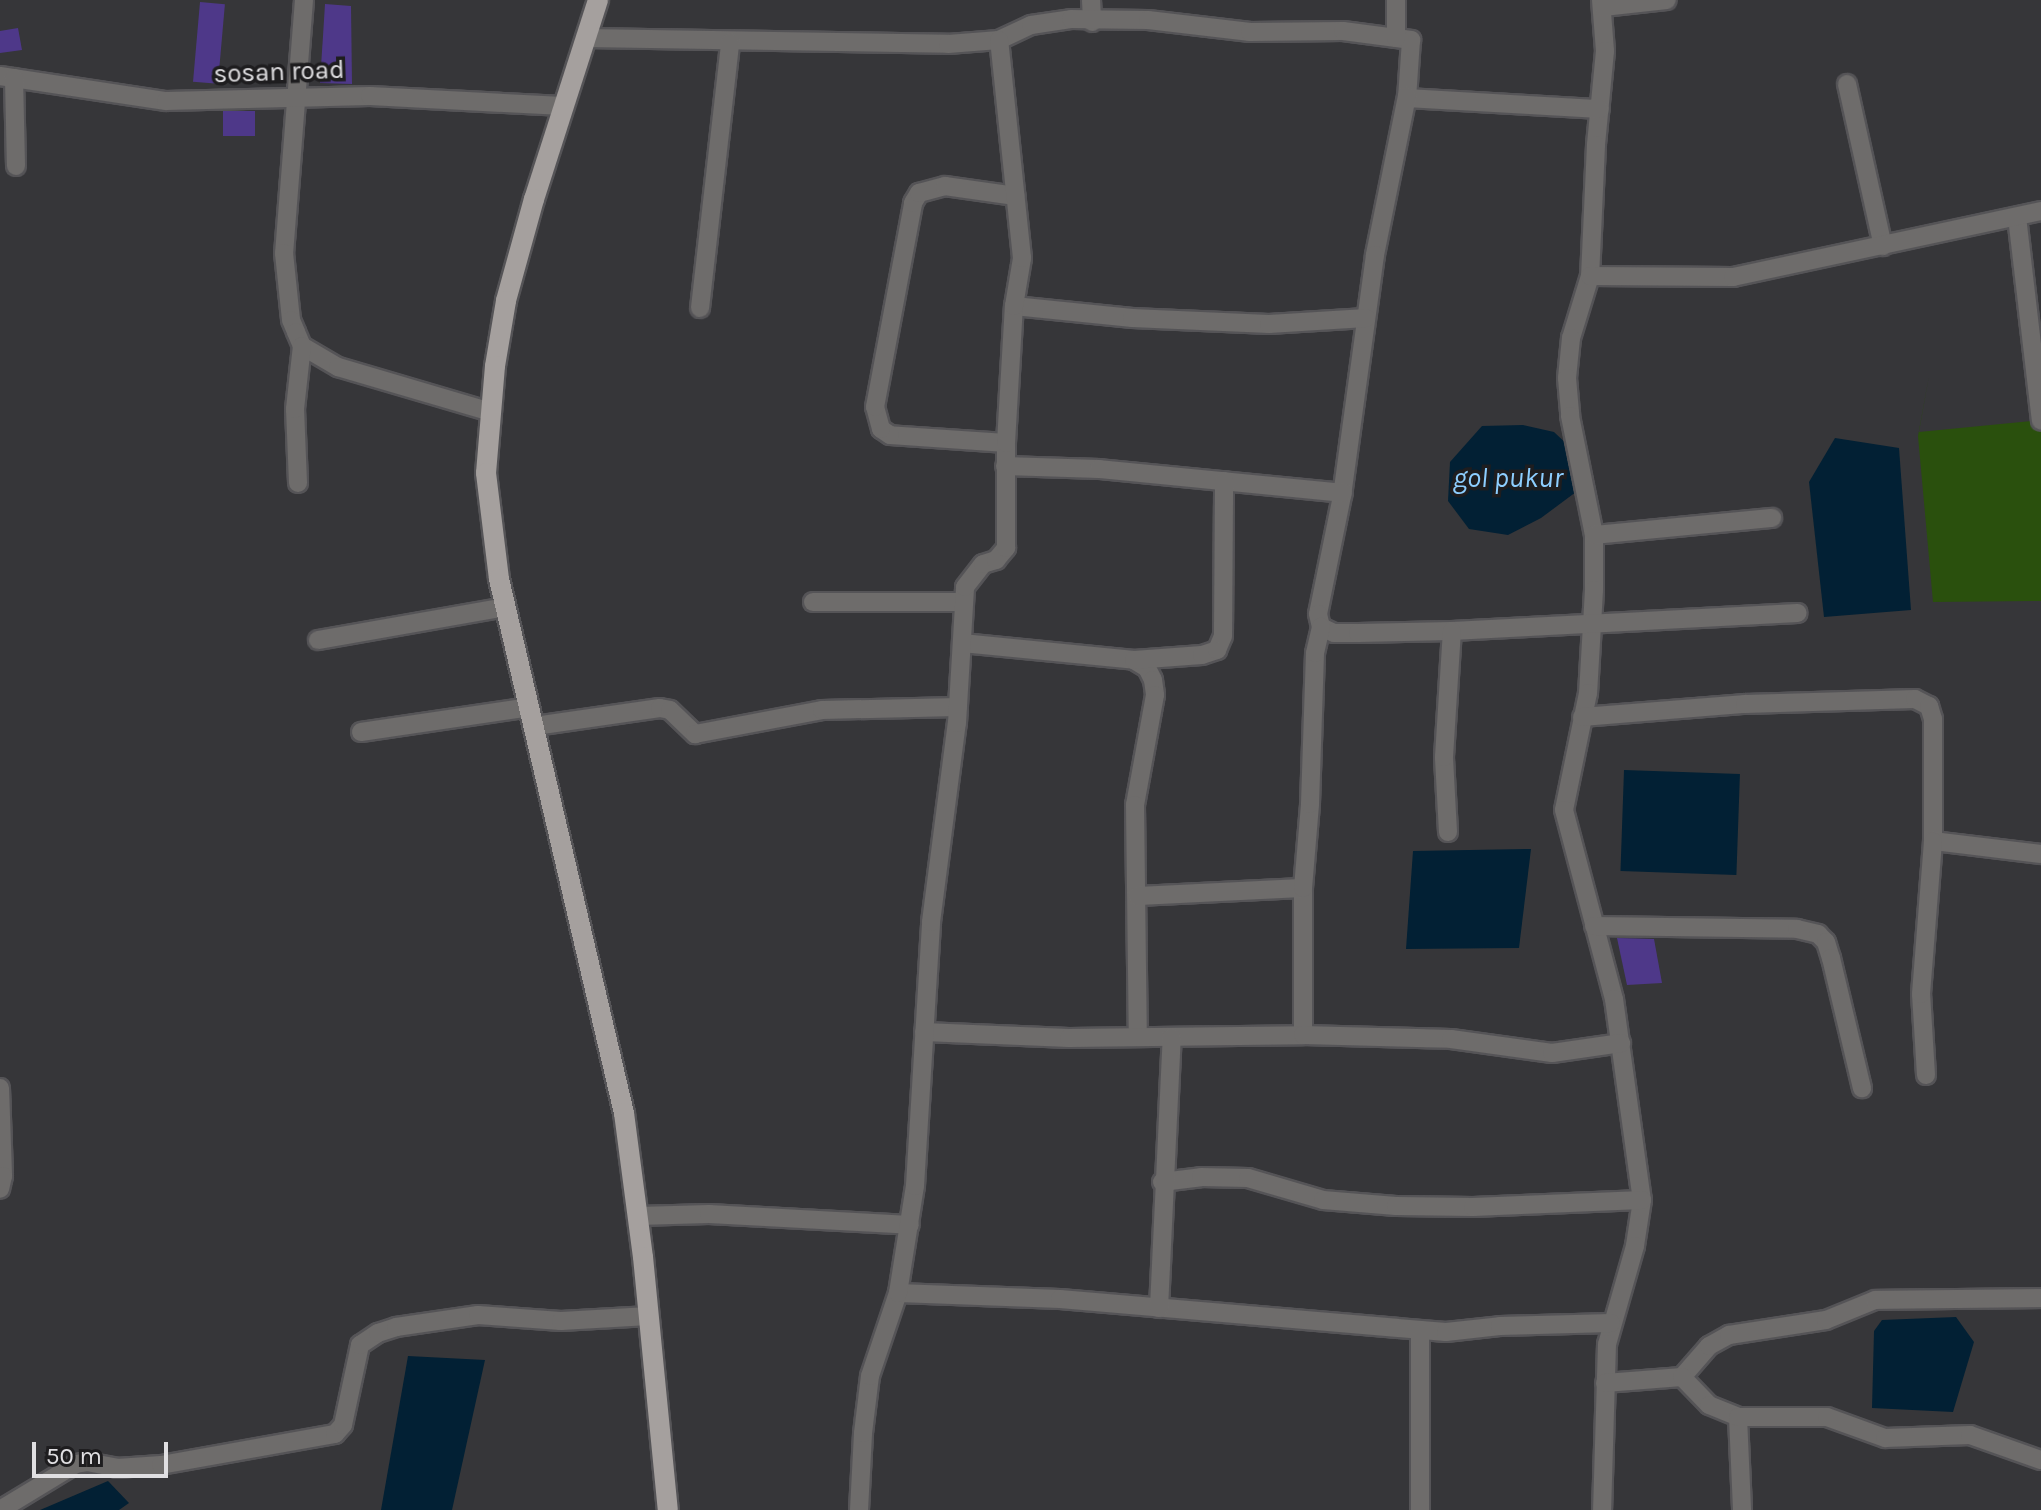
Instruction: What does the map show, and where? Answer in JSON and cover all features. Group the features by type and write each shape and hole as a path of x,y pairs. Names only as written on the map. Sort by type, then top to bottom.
{"main road":[{"path":"598,0 563,106 506,301 486,473 490,522 506,607 624,1113 638,1216 668,1510"}],"street":[{"path":"298,483 295,409 302,346 291,320 284,253 304,0"},
{"path":"1091,0 1092,22"},
{"path":"1396,0 1396,38"},
{"path":"1602,1510 1605,1383 1611,1323 1635,1246 1642,1200 1614,999 1564,810 1590,671 1590,624 1596,560 1594,535 1570,416 1567,378 1571,338 1590,276 1605,51 1602,4 1667,0"},
{"path":"586,38 904,45 999,40 1052,20 1148,20 1250,32 1343,31 1411,40 1407,96 1366,318 1343,493 1318,614 1321,627 1315,653 1310,804 1303,888 1303,1035"},
{"path":"859,1510 870,1376 898,1293 910,1225 935,873 958,707 965,587 972,574 983,564 996,560 1006,548 1006,443 1014,306 1022,258 999,40"},
{"path":"700,308 730,43"},
{"path":"7,77 16,166"},
{"name":"sosan road","path":"7,77 166,101 298,96 563,106"},
{"path":"1847,84 1883,246"},
{"path":"1407,96 1600,109"},
{"path":"1006,443 890,435 881,429 875,407 913,203 919,193 945,186 1015,196"},
{"path":"1590,276 1733,277 2041,211"},
{"path":"2017,217 2041,421"},
{"path":"1014,306 1132,318 1269,324 1366,318"},
{"path":"302,346 338,367 491,412"},
{"path":"1005,466 1099,469 1343,493"},
{"path":"962,643 1134,660 1202,655 1217,650 1223,636 1224,481"},
{"path":"1594,535 1772,518"},
{"path":"813,602 964,602"},
{"path":"318,640 506,607"},
{"path":"1321,627 1334,633 1452,631 1798,613"},
{"path":"1448,832 1444,757 1452,631"},
{"path":"1134,660 1147,668 1155,695 1136,792 1138,1036"},
{"path":"1582,717 1745,704 1915,699 1929,706 1933,719 1933,841 1921,994 1926,1075"},
{"path":"361,732 660,708 670,710 695,734 822,710 958,707"},
{"path":"1933,841 2041,854"},
{"path":"1137,896 1303,888"},
{"path":"1594,926 1797,929 1818,934 1826,942 1831,958 1862,1088"},
{"path":"924,1032 1172,1037 1303,1035 1467,1040 1552,1053 1621,1043"},
{"path":"1159,1308 1162,1182 1172,1037"},
{"path":"0,1088 0,1189"},
{"path":"1162,1182 1201,1177 1248,1178 1323,1200 1396,1206 1473,1207 1642,1200"},
{"path":"638,1216 709,1214 910,1225"},
{"path":"898,1293 1060,1299 1446,1332 1500,1326 1611,1323"},
{"path":"1605,1383 1682,1377 1717,1339 1748,1331 1826,1320 1862,1303 1894,1299 2041,1298"},
{"path":"0,1510 76,1464 87,1462 126,1468 161,1465 335,1434 343,1425 360,1345 378,1333 396,1327 478,1315 575,1321 649,1316"},
{"path":"1420,1330 1420,1510"},
{"path":"1682,1377 1709,1405 1738,1417 1827,1417 1885,1438 1970,1435 2041,1460"},
{"path":"1738,1417 1742,1510"}],"green space":[{"path":"1930,370 1919,432 2041,420 2041,601 1933,602 1918,436"}],"water":[{"name":"gol pukur","path":"1523,425 1554,432 1572,449 1580,489 1541,518 1508,535 1469,529 1448,501 1450,462 1482,426"},
{"path":"1835,438 1899,448 1911,610 1824,617 1809,482"},
{"path":"1624,770 1740,774 1736,875 1620,871"},
{"path":"1531,849 1519,948 1406,949 1413,851"},
{"path":"1956,1317 1974,1342 1953,1412 1872,1408 1874,1331 1882,1320"},
{"path":"408,1356 485,1360 452,1510 381,1510"},
{"path":"108,1481 129,1503 119,1510 40,1510"}],"building":[{"path":"200,2 225,4 218,84 193,82"},
{"path":"325,4 351,6 352,84 320,83"},
{"path":"18,28 22,50 0,53 0,31"},
{"path":"223,111 255,111 255,136 223,136"},
{"path":"1617,938 1654,939 1662,983 1627,985"}]}
